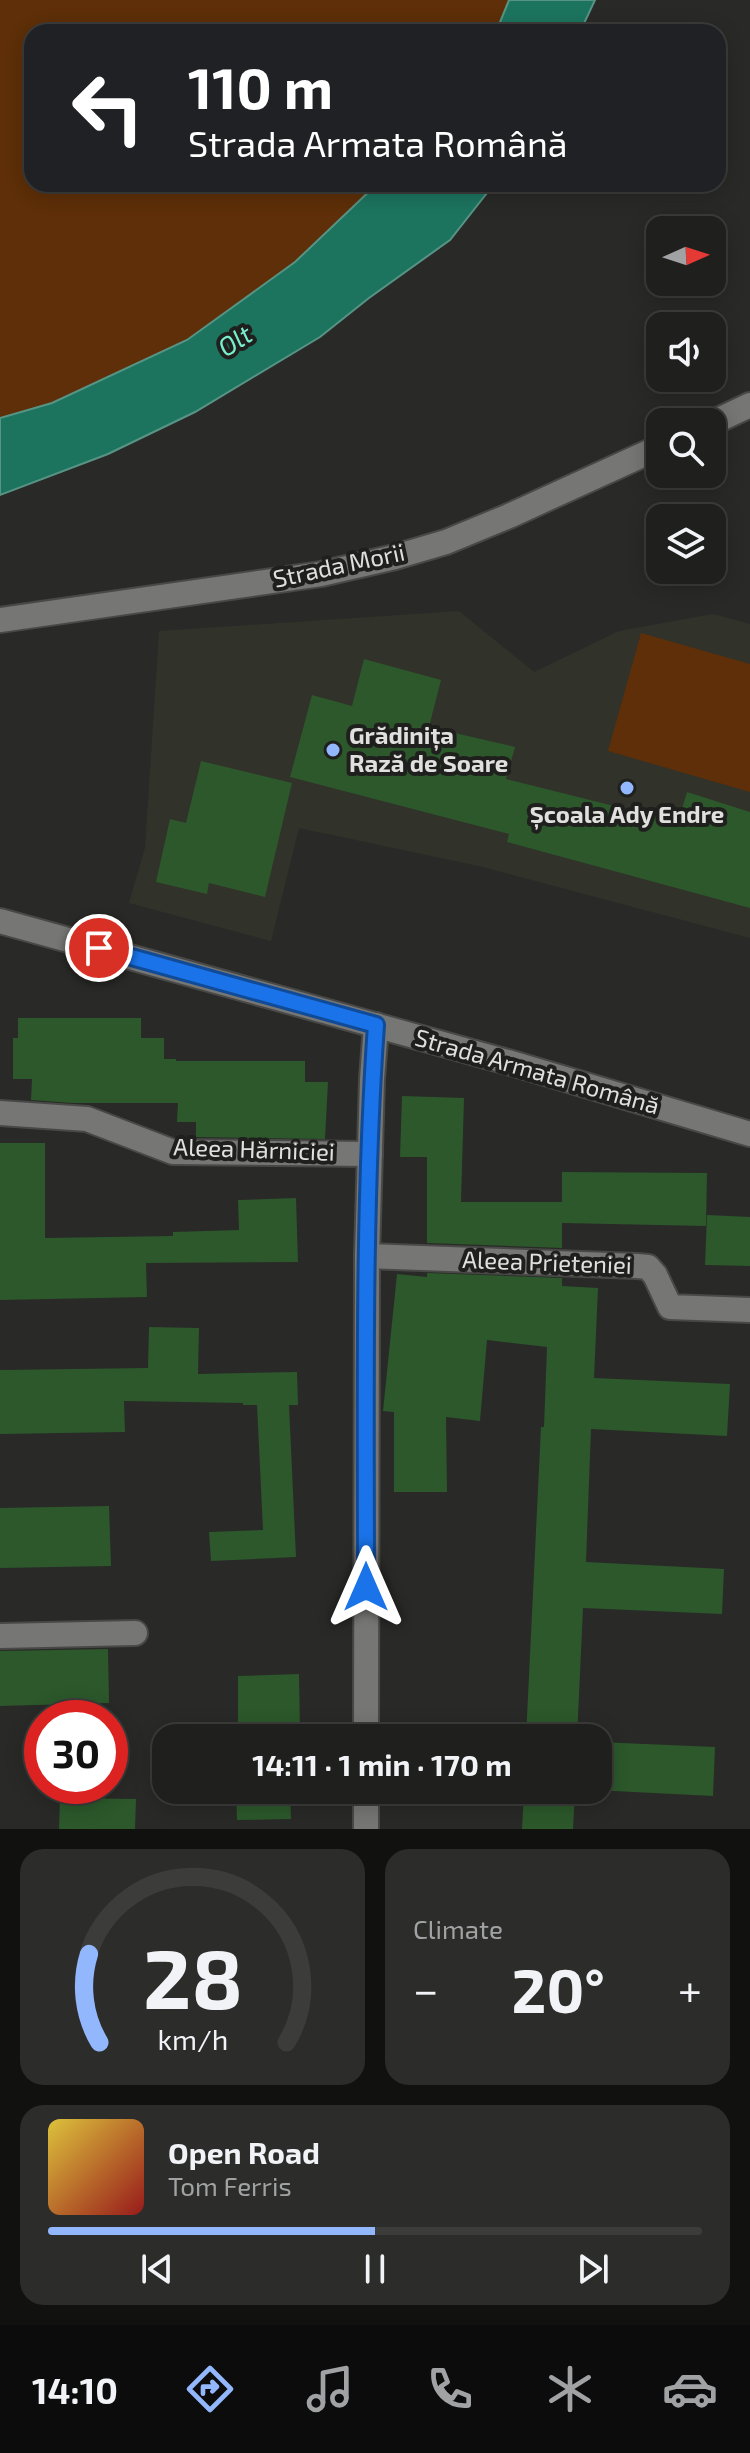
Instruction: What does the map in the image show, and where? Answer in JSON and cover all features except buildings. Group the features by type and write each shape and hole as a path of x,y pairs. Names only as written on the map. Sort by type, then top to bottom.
{"street":[{"path":"726,416 750,405"},
{"name":"Strada Morii","path":"0,620 321,574 395,557 446,542 509,516 646,453"},
{"name":"Strada Armata Română","path":"0,921 376,1025 750,1134"},
{"path":"366,1724 367,1256 376,1025"},
{"name":"Aleea Hărniciei","path":"0,1113 87,1119 173,1152 370,1154"},
{"name":"Aleea Prieteniei","path":"367,1256 648,1267 670,1307 750,1310"},
{"path":"0,1636 135,1633"},
{"path":"366,1804 366,1829"}],"shaded area":[{"path":"0,0 509,0 499,24 24,24 24,192 369,192 295,262 187,340 52,403 0,418"},
{"path":"459,611 534,672 619,631 713,614 750,624 750,938 483,867 299,828 271,941 129,903 145,848 159,631"},
{"path":"641,633 750,664 750,792 608,751"}],"water":[{"path":"509,0 595,0 584,24 499,24"},
{"name":"Olt","path":"369,192 488,192 450,240 320,337 195,412 108,454 0,495 0,418 52,403 187,340 295,262"}],"place":[{"name":"Grădinița Rază de Soare","path":"333,750"},
{"name":"Școala Ady Endre","path":"627,788"}],"route":[{"path":"99,948 376,1025 367,1256 366,1587"}]}
